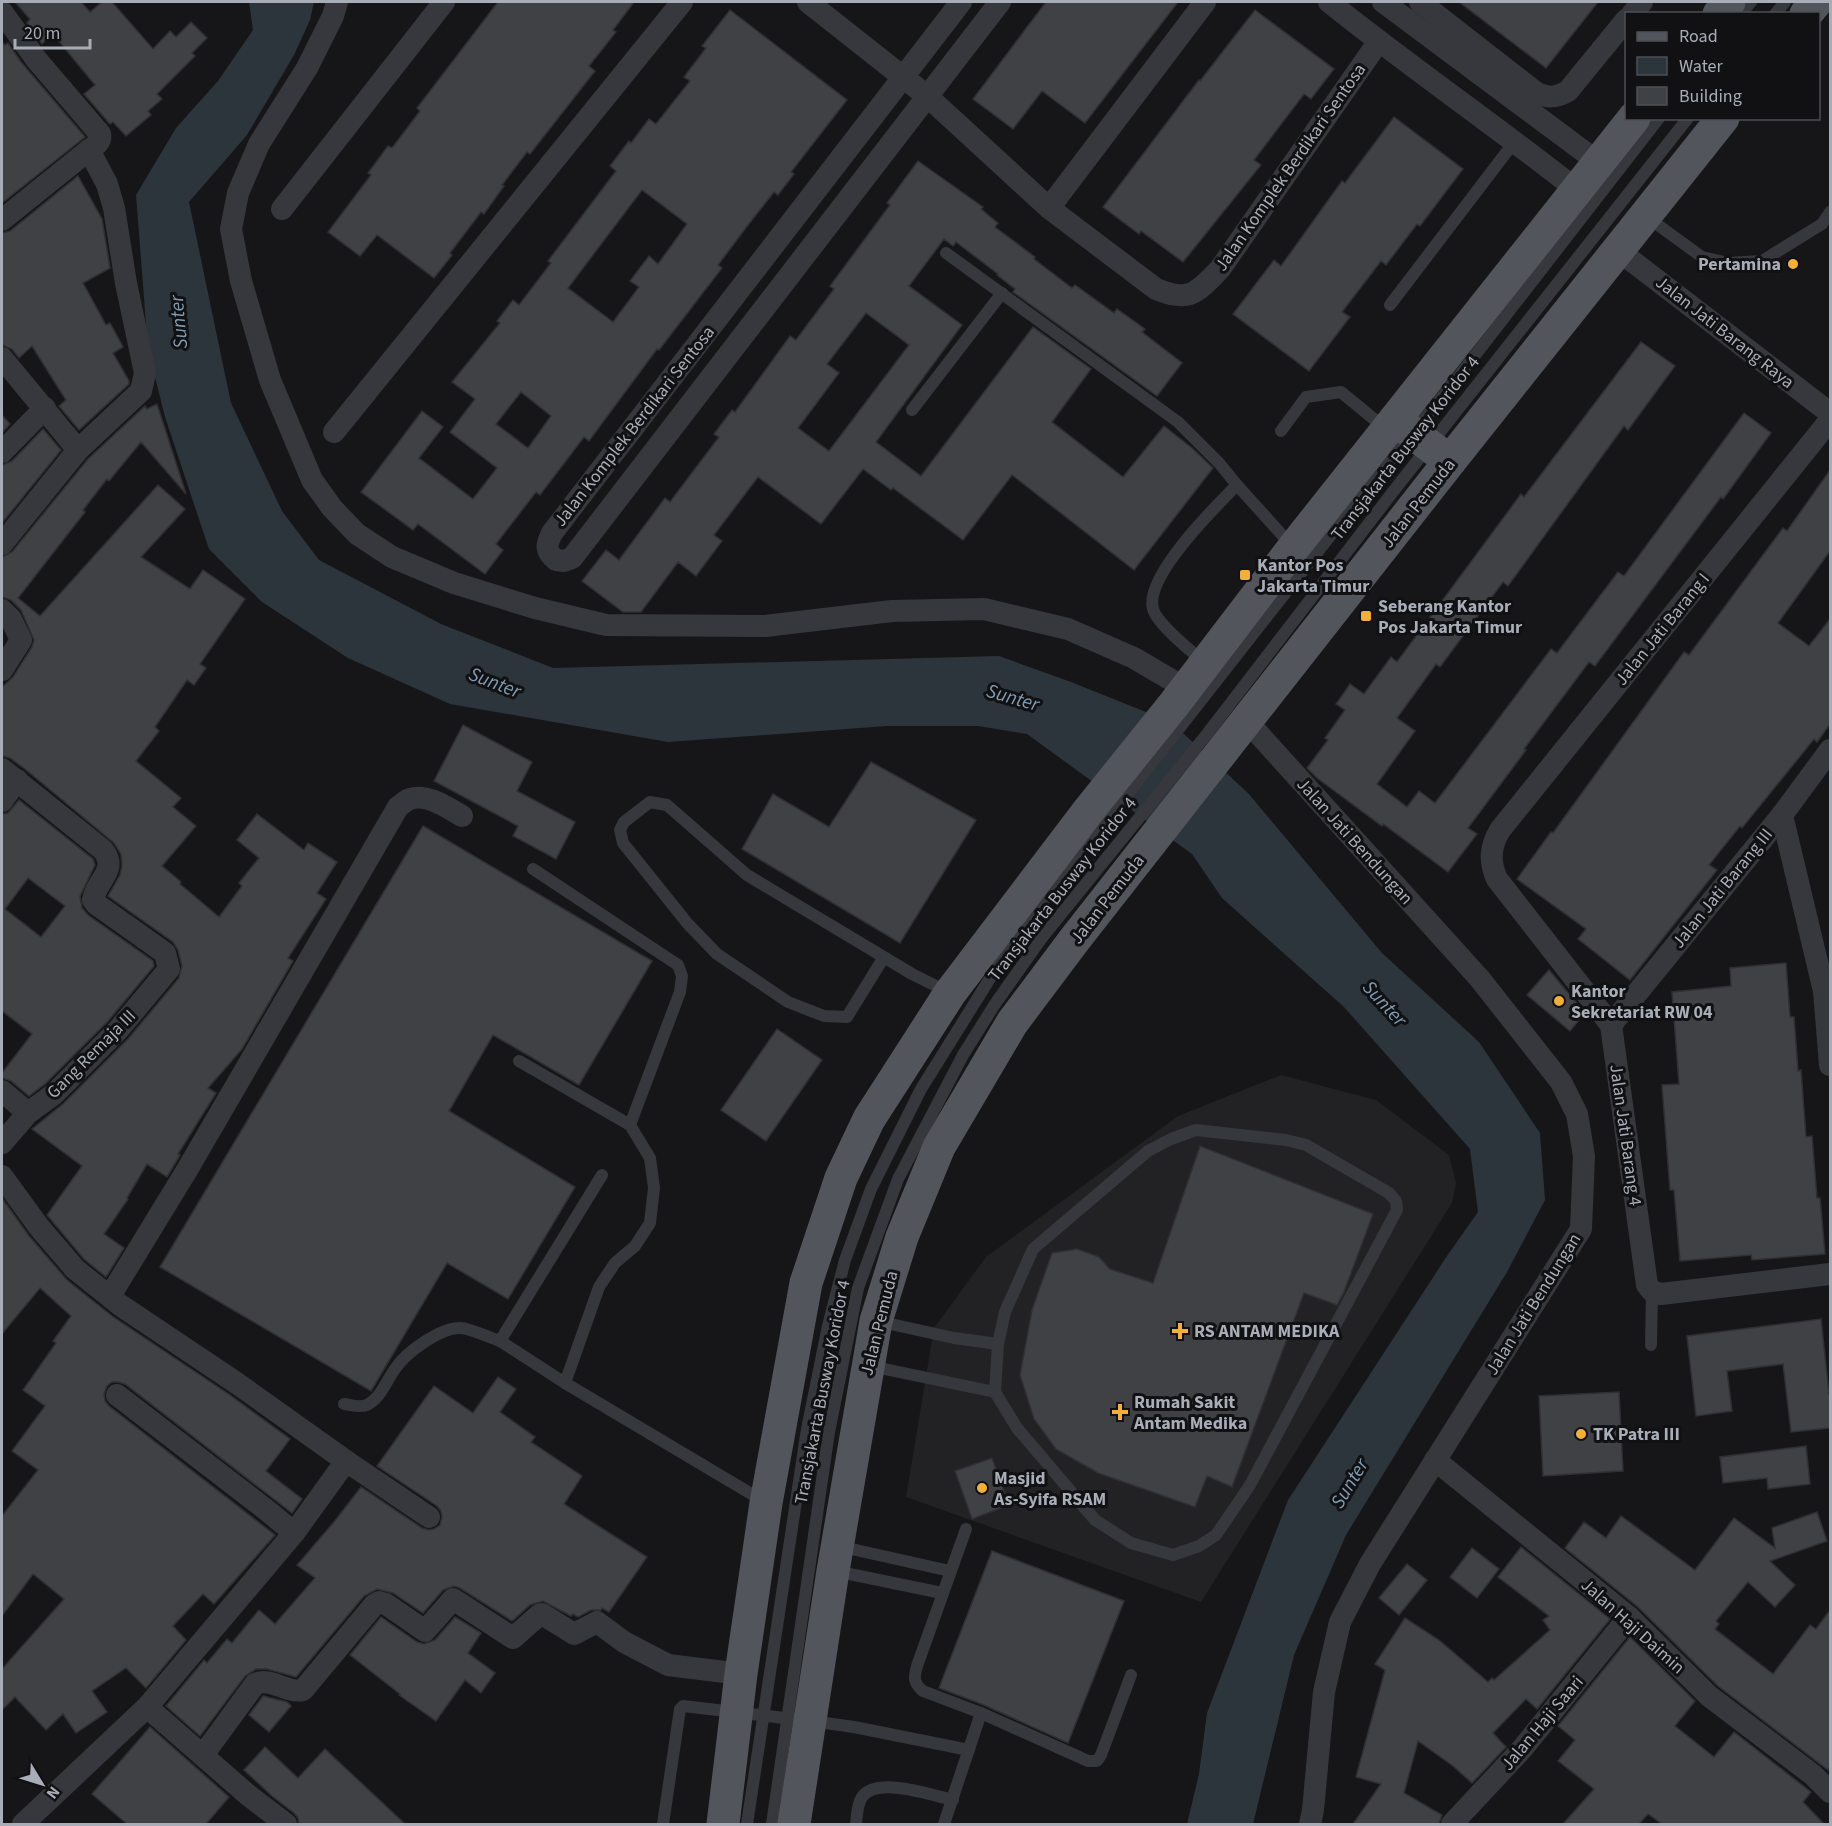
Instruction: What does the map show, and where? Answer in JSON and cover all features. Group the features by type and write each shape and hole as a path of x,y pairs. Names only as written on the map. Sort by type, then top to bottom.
{"main road":[{"name":"Jalan Pemuda","path":"794,1824 798,1719 835,1558 876,1321 902,1237 939,1147 1012,1023 1134,845 1227,732 1577,190 1632,120"},
{"name":"Jalan Pemuda","path":"723,1824 750,1714 741,1674 766,1503 806,1283 841,1178 869,1119 950,993 1098,815 1183,703 1205,663 1294,547 1619,251 1721,120"}],"street":[{"path":"337,2 333,16 307,68 259,144 238,193 231,229 241,281 270,380 312,480 332,508 357,534 392,557 454,583 535,608 606,625 765,626 892,611 984,609 1068,630 1134,657 1183,703"},
{"path":"282,209 444,2"},
{"path":"334,432 682,2"},
{"name":"Jalan Komplek Berdikari Sentosa","path":"808,2 927,96 1049,208 1156,289 1174,296 1189,295 1203,286 1220,269 1378,41"},
{"name":"Jalan Komplek Berdikari Sentosa","path":"961,2 552,533 547,544 551,556 556,560 564,561 572,558 1000,2"},
{"path":"1049,208 1205,2"},
{"path":"1329,2 1577,190"},
{"path":"1383,2 1598,162"},
{"path":"1421,2 1534,91 1551,98 1568,91 1625,21"},
{"path":"2,12 36,59 100,134 94,146 2,220"},
{"path":"2,544 78,450 141,392 145,373 126,283 114,208 94,146"},
{"name":"Jalan Jati Barang Raya","path":"1619,251 1830,413"},
{"path":"2,358 78,450"},
{"path":"2,452 45,408"},
{"name":"Jalan Jati Barang I","path":"1611,1025 1497,879 1491,859 1495,838 1830,420"},
{"path":"2,610 11,619 21,636 21,640 2,670"},
{"name":"Jalan Jati Bendungan","path":"1227,732 1480,979 1561,1082 1577,1114 1584,1156 1581,1229 1370,1564 1340,1622 1324,1692 1310,1824"},
{"name":"Jalan Jati Barang III","path":"1611,1025 1782,815 1830,750"},
{"path":"2,801 9,774"},
{"name":"Gang Remaja III","path":"2,1143 28,1113 54,1094 118,1030 169,969 168,959 160,948 96,904 93,896 109,864 109,858 103,850 9,774"},
{"path":"110,1296 193,1161 398,807 410,799 423,798 442,804 462,816"},
{"path":"1782,815 1827,990 1830,1065"},
{"name":"Jalan Jati Barang 4","path":"1611,1025 1647,1285 1652,1291"},
{"path":"2,1091 28,1113"},
{"path":"2,1176 39,1227 75,1269 110,1296 429,1517"},
{"path":"1652,1291 1661,1294 1830,1274"},
{"path":"117,1395 294,1533"},
{"name":"Jalan Haji Daimin","path":"1435,1460 1629,1617 1708,1696 1813,1775 1830,1792"},
{"path":"24,1824 147,1707 294,1533 346,1461"},
{"path":"203,1755 255,1684 264,1682 296,1691 303,1690 374,1605 379,1602 386,1604 425,1631 453,1599 513,1638 542,1614 574,1634 597,1622 624,1642 668,1665 741,1674"},
{"name":"Jalan Haji Saari","path":"1452,1824 1522,1749 1629,1617"},
{"path":"147,1707 286,1824"}],"lane":[{"path":"1823,2 1830,8"},
{"name":"Transjakarta Busway Koridor 4","path":"1415,438 1459,376 1657,120"},
{"name":"Transjakarta Busway Koridor 4","path":"1183,703 1415,438 1686,120"},
{"path":"1390,305 1515,141"},
{"path":"1646,216 1702,257 1728,263 1762,261 1822,224 1830,212"},
{"path":"946,253 1178,422 1219,463 1294,547"},
{"path":"912,410 1002,293"},
{"path":"1281,431 1306,397 1341,392 1415,438"},
{"path":"1205,663 1182,644 1158,619 1153,609 1152,597 1156,582 1186,539 1237,485"},
{"path":"884,957 847,1017 824,1016 788,1002 717,954 688,924 623,843 620,830 624,822 650,801 667,806 747,875 884,957 912,974 950,993"},
{"name":"Transjakarta Busway Koridor 4","path":"747,1824 750,1714 828,1326 845,1260 872,1188 921,1089 989,980 1043,902 1098,815"},
{"name":"Transjakarta Busway Koridor 4","path":"772,1824 798,1719 829,1432 858,1288 898,1179 963,1055 995,1004 1041,939 1134,845"},
{"path":"533,869 678,965 681,970 680,992 630,1125"},
{"path":"519,1061 630,1125 650,1158 654,1188 650,1223 635,1246 615,1263 599,1287 565,1383"},
{"path":"1196,1130 1286,1140 1306,1145 1389,1193 1396,1201 1397,1210 1388,1229 1250,1485 1216,1535 1199,1546 1173,1555 1131,1543 1095,1520 1017,1428 994,1392 998,1344 1005,1312 1033,1249 1148,1151 1196,1130"},
{"path":"500,1341 602,1175"},
{"path":"1651,1345 1652,1291"},
{"path":"876,1321 954,1338 998,1344"},
{"path":"344,1404 364,1407 369,1404 380,1394 396,1367 409,1352 432,1336 460,1328 500,1341 565,1383 766,1503"},
{"path":"867,1365 994,1392"},
{"path":"966,1529 917,1666 914,1677 917,1686 923,1691 981,1713 1088,1761 1097,1761 1131,1675"},
{"path":"835,1558 950,1571"},
{"path":"835,1558 942,1593"},
{"path":"663,1824 681,1707 685,1705 854,1727 969,1750"},
{"path":"944,1824 981,1713"},
{"path":"856,1824 862,1797 872,1788 885,1786 953,1800"}],"shaded area":[{"name":"Rumah Sakit Antam Medika","path":"1281,1075 1376,1100 1449,1155 1456,1183 1452,1203 1201,1602 906,1497 934,1328 986,1257 1178,1116"}],"water":[{"name":"Sunter","path":"249,2 314,2 310,20 294,55 247,135 189,202 231,403 282,511 319,560 441,624 553,668 999,656 1171,722 1248,793 1382,953 1479,1042 1540,1133 1545,1200 1507,1272 1346,1535 1294,1655 1253,1824 1187,1824 1199,1774 1207,1713 1288,1500 1478,1212 1470,1149 1344,1007 1222,898 1192,854 1027,734 978,726 887,726 668,742 450,704 348,658 262,602 209,549 165,417 148,349 136,195 176,128 218,81 253,30"}],"building":[{"path":"15,2 81,2 90,12 102,2 112,2 153,49 170,31 176,37 191,22 207,38 192,53 195,56 157,94 162,99 148,111 151,115 126,136 113,122 110,124 84,94 95,85 53,34 42,44 27,23 30,19"},
{"path":"498,2 634,2 613,30 616,32 589,66 595,71 530,154 527,152 484,214 481,212 434,278 377,235 360,256 328,232 371,175 368,173 388,146 392,148 420,111 417,108"},
{"path":"1046,2 1178,2 1085,123 1042,91 1013,129 973,99"},
{"path":"1459,2 1598,2 1546,68"},
{"path":"730,10 847,100 791,172 794,174 778,195 774,192 748,225 718,265 722,268 659,350 657,349 589,441 584,437 540,495 536,492 496,544 503,550 485,574 418,524 413,530 361,492 422,411 443,427 419,458 473,499 497,468 450,432 475,399 452,382 500,323 497,321 513,300 519,305 551,263 548,261 616,171 610,166 629,141 631,143 649,119 656,124 690,81 684,77 706,48 702,46","holes":["642,190 687,224 658,264 649,256 630,281 639,287 613,322 568,288","521,392 551,416 528,448 496,424"]},
{"path":"1255,10 1334,69 1311,99 1304,94 1254,160 1261,165 1183,262 1141,231 1139,234 1103,207"},
{"path":"2,42 5,45 8,43 21,62 85,137 2,203"},
{"path":"1394,117 1463,169 1420,226 1417,224 1386,265 1381,261 1342,312 1350,317 1309,371 1233,314 1274,260 1281,266 1342,181 1345,183"},
{"path":"918,161 983,207 981,209 998,223 995,227 1035,257 1034,259 1072,288 1075,285 1114,313 1117,309 1145,329 1142,332 1182,363 1157,396 1013,292 1015,289 998,274 956,242 953,246 944,239 909,286 962,325 876,442 921,476 1033,327 1091,369 1052,422 1123,477 1164,426 1213,468 1134,570 1012,475 963,540 893,488 891,490 863,469 821,524 758,477 714,535 722,541 696,576 678,562 641,612 623,612 582,581 606,550 619,560 665,498 670,502 719,437 714,434 732,410 735,412 790,336 796,340 834,289 830,286 890,205 887,203","holes":["866,313 909,345 829,451 798,428 839,373 827,364"]},
{"path":"78,176 102,219 110,268 83,283 106,325 110,323 123,347 113,353 129,381 129,384 79,430 59,406 66,400 32,346 19,358 12,349 2,345 2,233 10,231"},
{"path":"1641,342 1675,366 1628,430 1624,426 1508,586 1503,582 1440,667 1436,664 1397,718 1415,731 1377,784 1407,807 1419,791 1435,803 1551,649 1557,653 1618,572 1624,576 1744,413 1771,433 1595,666 1589,662 1524,749 1526,750 1468,828 1477,834 1448,872 1383,824 1382,826 1307,768 1328,740 1325,738 1345,710 1336,704 1350,684 1364,694 1391,657 1397,662 1521,494 1524,497"},
{"path":"157,404 186,494 141,442 109,481 107,479 83,510 85,512 18,598 40,616 158,485 185,509 141,557 190,589 203,570 245,599 200,664 206,668 194,685 187,680 155,727 159,731 136,761 181,798 173,807 196,826 162,866 219,917 242,886 239,883 259,858 237,840 257,814 304,850 308,843 337,862 317,893 326,899 288,958 293,961 242,1049 208,1088 216,1093 178,1154 180,1155 167,1177 147,1164 128,1199 104,1234 124,1248 106,1277 84,1259 47,1215 82,1166 32,1129 63,1104 128,1039 179,978 182,966 178,950 173,942 108,896 120,875 122,866 121,854 114,843 25,769 10,758 2,756 2,687 13,677 34,640 21,610 11,600 2,597 2,557 12,552 88,459 145,406 147,409"},
{"path":"2,415 10,424 2,433"},
{"path":"43,429 61,450 2,523 2,465 12,461"},
{"path":"1830,470 1830,551 1778,623 1809,646 1830,619 1830,724 1817,742 1814,739 1709,865 1717,870 1630,980 1578,939 1586,929 1517,879 1684,652 1689,655 1783,528 1787,531"},
{"path":"463,725 532,762 517,791 575,822 556,859 513,836 518,826 434,781"},
{"path":"871,762 976,820 900,943 742,849 773,794 829,827"},
{"path":"19,800 93,859 95,865 80,896 82,908 88,915 153,961 154,966 108,1021 45,1084 29,1096 11,1081 2,1078 2,1073 32,1034 2,1011 2,814 8,813","holes":["28,878 65,906 41,937 5,909"]},
{"path":"423,826 652,961 579,1085 493,1035 449,1111 575,1187 508,1299 447,1263 371,1391 160,1267"},
{"path":"1786,963 1790,1017 1794,1017 1798,1071 1801,1070 1806,1137 1812,1136 1817,1198 1820,1198 1825,1254 1752,1260 1751,1255 1680,1261 1674,1190 1670,1190 1662,1085 1679,1084 1672,992 1731,986 1730,968"},
{"name":"Kantor Sekretariat RW 04","path":"1549,970 1585,1013 1570,1031 1527,995"},
{"path":"777,1029 822,1060 766,1141 721,1110"},
{"path":"1200,1146 1373,1214 1337,1305 1304,1293 1232,1487 1207,1476 1195,1507 1098,1473 1056,1449 1034,1419 1020,1375 1032,1310 1052,1253 1077,1249 1099,1257 1110,1269 1153,1283"},
{"path":"2,1198 29,1236 67,1280 112,1316 230,1395 290,1439 266,1471 302,1499 292,1513 125,1384 112,1382 107,1386 104,1394 109,1406 275,1535 214,1604 203,1594 173,1626 186,1640 146,1688 126,1668 92,1691 107,1712 76,1733 63,1714 46,1730 15,1697 2,1710 2,1669 64,1599 33,1574 2,1616 2,1516 38,1470 12,1451 45,1406 23,1390 56,1343 53,1341 71,1316 40,1288 2,1334"},
{"path":"1821,1319 1830,1394 1830,1428 1791,1432 1783,1364 1727,1371 1732,1411 1696,1416 1687,1336"},
{"path":"498,1377 516,1389 500,1412 535,1437 531,1442 582,1476 564,1504 647,1557 609,1612 602,1608 591,1610 578,1617 573,1614 571,1616 543,1601 530,1605 512,1621 454,1586 443,1590 423,1613 393,1593 377,1589 364,1596 296,1677 267,1669 256,1669 245,1676 200,1736 166,1706 204,1660 207,1663 227,1639 232,1643 259,1610 275,1624 315,1578 297,1565 361,1487 422,1528 429,1530 440,1525 442,1517 437,1506 377,1466 434,1386 473,1413"},
{"name":"TK Patra III","path":"1619,1392 1623,1471 1543,1476 1539,1396"},
{"path":"1806,1446 1810,1484 1768,1489 1767,1478 1723,1483 1720,1457"},
{"name":"Masjid As-Syifa RSAM","path":"992,1458 1009,1505 972,1519 955,1471"},
{"path":"1817,1512 1827,1541 1770,1561 1795,1585 1775,1607 1748,1582 1716,1621 1719,1624 1715,1629 1773,1674 1810,1625 1816,1629 1830,1610 1830,1767 1828,1770 1718,1686 1638,1607 1565,1548 1584,1522 1606,1538 1621,1516 1695,1570 1734,1518 1775,1548 1772,1528"},
{"path":"1521,1547 1610,1619 1537,1709 1526,1699 1493,1733 1506,1747 1472,1783 1418,1741 1404,1793 1442,1815 1439,1824 1353,1824 1381,1784 1356,1777 1385,1670 1375,1664 1405,1618 1439,1640 1488,1682 1492,1678 1494,1680 1550,1630 1543,1620 1549,1616 1498,1577"},
{"path":"1472,1548 1499,1569 1477,1598 1450,1577"},
{"path":"992,1551 1124,1601 1068,1743 984,1705 939,1688"},
{"path":"1407,1564 1427,1580 1399,1615 1379,1598"},
{"path":"381,1617 417,1642 424,1644 435,1640 455,1617 481,1633 468,1653 495,1673 481,1693 465,1680 436,1721 399,1695 350,1655"},
{"path":"1630,1637 1695,1701 1675,1726 1714,1757 1734,1732 1811,1792 1803,1802 1824,1824 1662,1824 1648,1814 1639,1824 1563,1824 1594,1789 1558,1761 1575,1740 1558,1726"},
{"path":"263,1696 287,1702 291,1706 269,1732 249,1715"},
{"path":"150,1727 229,1797 206,1824 127,1824 92,1794"},
{"path":"265,1747 298,1778 325,1749 405,1824 299,1824 294,1813 244,1770"}],"place":[{"name":"Pertamina","path":"1793,264"},
{"name":"Kantor Pos Jakarta Timur","path":"1245,575"},
{"name":"Seberang Kantor Pos Jakarta Timur","path":"1366,616"},
{"name":"Kantor Sekretariat RW 04","path":"1559,1001"},
{"name":"RS ANTAM MEDIKA","path":"1180,1331"},
{"name":"Rumah Sakit Antam Medika","path":"1120,1412"},
{"name":"TK Patra III","path":"1581,1434"},
{"name":"Masjid As-Syifa RSAM","path":"982,1488"}]}
